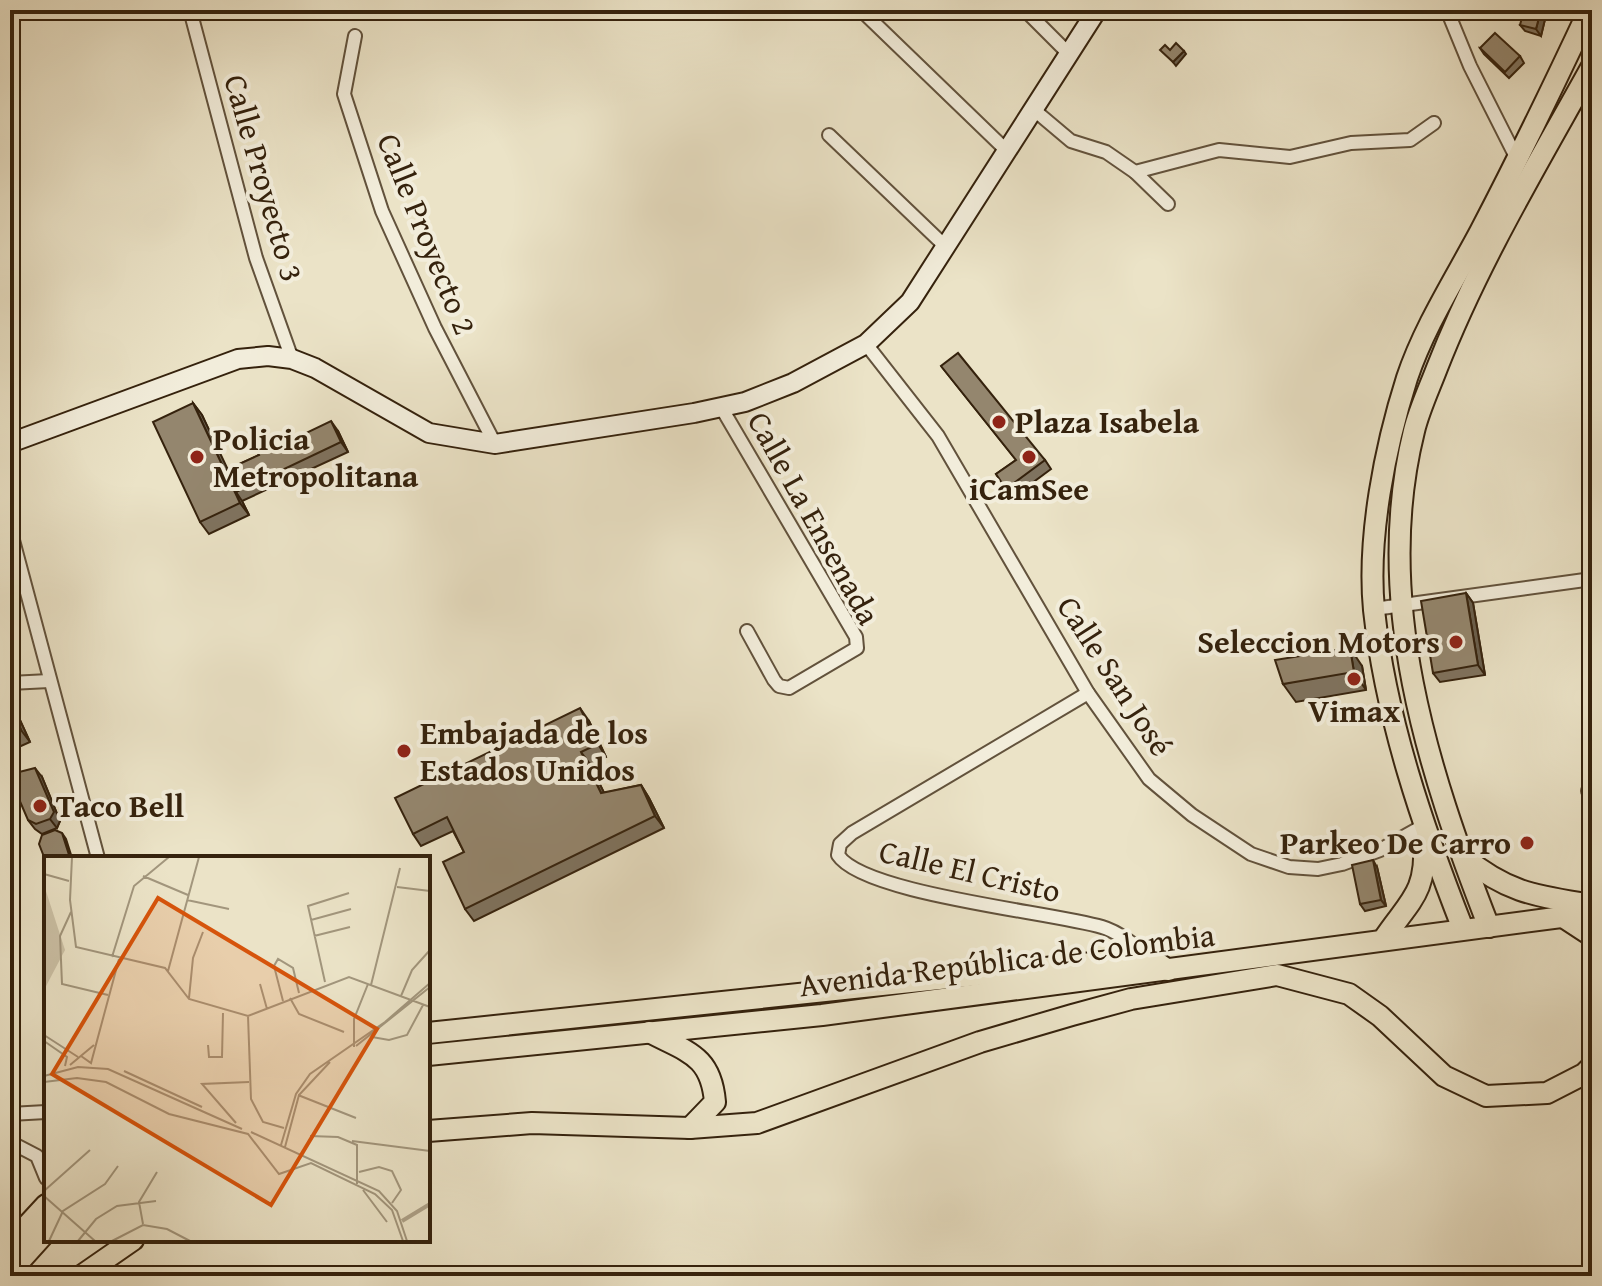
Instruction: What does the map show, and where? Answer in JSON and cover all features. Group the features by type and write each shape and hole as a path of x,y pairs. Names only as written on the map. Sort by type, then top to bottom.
{"main road":[{"path":"10,443 238,359 268,356 292,359 315,368 429,433 495,444 721,407 793,383 866,344 910,302 1097,10"},
{"path":"1489,927 1461,855 1419,711 1399,603 1398,546 1414,429 1458,315 1526,165 1589,10"},
{"path":"1463,929 1423,826 1389,693 1374,609 1377,515 1387,458 1407,378 1526,165 1592,66"},
{"path":"1383,940 1407,912 1419,887 1425,864 1423,826"},
{"path":"1461,855 1481,872 1519,891 1546,900 1592,905"},
{"name":"Avenida República de Colombia","path":"430,1055 822,1015 1592,913"},
{"path":"1563,917 1592,936"},
{"path":"430,1033 1149,957 1168,970"},
{"name":"Avenida República de Colombia","path":"430,1131 532,1123 690,1128 757,1123 980,1042 1131,999 1277,975 1349,994 1380,1016 1444,1076 1486,1096 1547,1093 1592,1066"},
{"path":"649,1032 703,1061 713,1082 715,1102 690,1128"},
{"path":"10,1244 44,1206"},
{"path":"10,1272 44,1234"},
{"path":"81,1276 130,1242"}],"street":[{"name":"Calle Proyecto 3","path":"190,10 256,258 292,359"},
{"path":"861,10 1007,151"},
{"path":"1025,10 1068,53"},
{"path":"1447,10 1470,66 1526,165"},
{"name":"Calle Proyecto 2","path":"355,36 344,94 382,211 435,328 495,444"},
{"path":"1033,109 1071,141 1106,152 1135,172 1168,204"},
{"path":"1135,172 1219,150 1290,157 1351,143 1410,140 1434,123"},
{"path":"829,135 946,247"},
{"name":"Calle San José","path":"866,344 938,436 1088,693 1149,779 1192,815 1251,854 1289,867 1318,869 1380,850 1423,826"},
{"name":"Calle La Ensenada","path":"721,407 856,637 857,648 789,688 779,686 774,680 747,631"},
{"path":"10,529 97,856"},
{"path":"1374,609 1399,603 1592,579"},
{"path":"10,683 49,681"},
{"name":"Calle El Cristo","path":"1088,693 852,833 840,844 838,855 858,872 928,892 1105,928 1149,957"},
{"path":"10,1114 44,1112"},
{"path":"10,1142 37,1156 44,1173"}],"building":[{"path":"1524,10 1541,10 1536,29 1520,25"},
{"path":"1495,33 1520,56 1505,72 1480,48"},
{"path":"1176,43 1184,51 1173,62 1160,50 1165,45 1170,50"},
{"name":"Plaza Isabela","path":"958,353 1045,460 1006,489 996,474 1016,460 941,366"},
{"name":"Policia Metropolitana","path":"193,403 240,503 200,522 153,422"},
{"path":"331,421 341,442 236,492 226,470 259,455 256,449 270,443 273,449"},
{"name":"Seleccion Motors","path":"1466,593 1478,665 1433,673 1421,601"},
{"path":"1350,648 1354,672 1283,684 1275,660"},
{"path":"10,705 21,730 10,735"},
{"path":"580,708 598,744 581,752 601,793 641,785 655,816 465,909 443,862 464,852 447,817 413,834 395,798"},
{"name":"Taco Bell","path":"35,768 54,812 50,819 36,824 28,820 12,783 15,773"},
{"path":"55,830 62,833 69,856 44,857 39,844 42,835"},
{"path":"1373,860 1381,900 1360,904 1352,865"}],"place":[{"name":"Plaza Isabela","path":"999,422"},
{"name":"Policia Metropolitana","path":"197,457"},
{"name":"iCamSee","path":"1029,457"},
{"name":"Seleccion Motors","path":"1456,642"},
{"name":"Vimax","path":"1354,679"},
{"name":"Embajada de los Estados Unidos","path":"404,751"},
{"name":"Taco Bell","path":"40,806"},
{"name":"Parkeo De Carro","path":"1527,843"}]}
